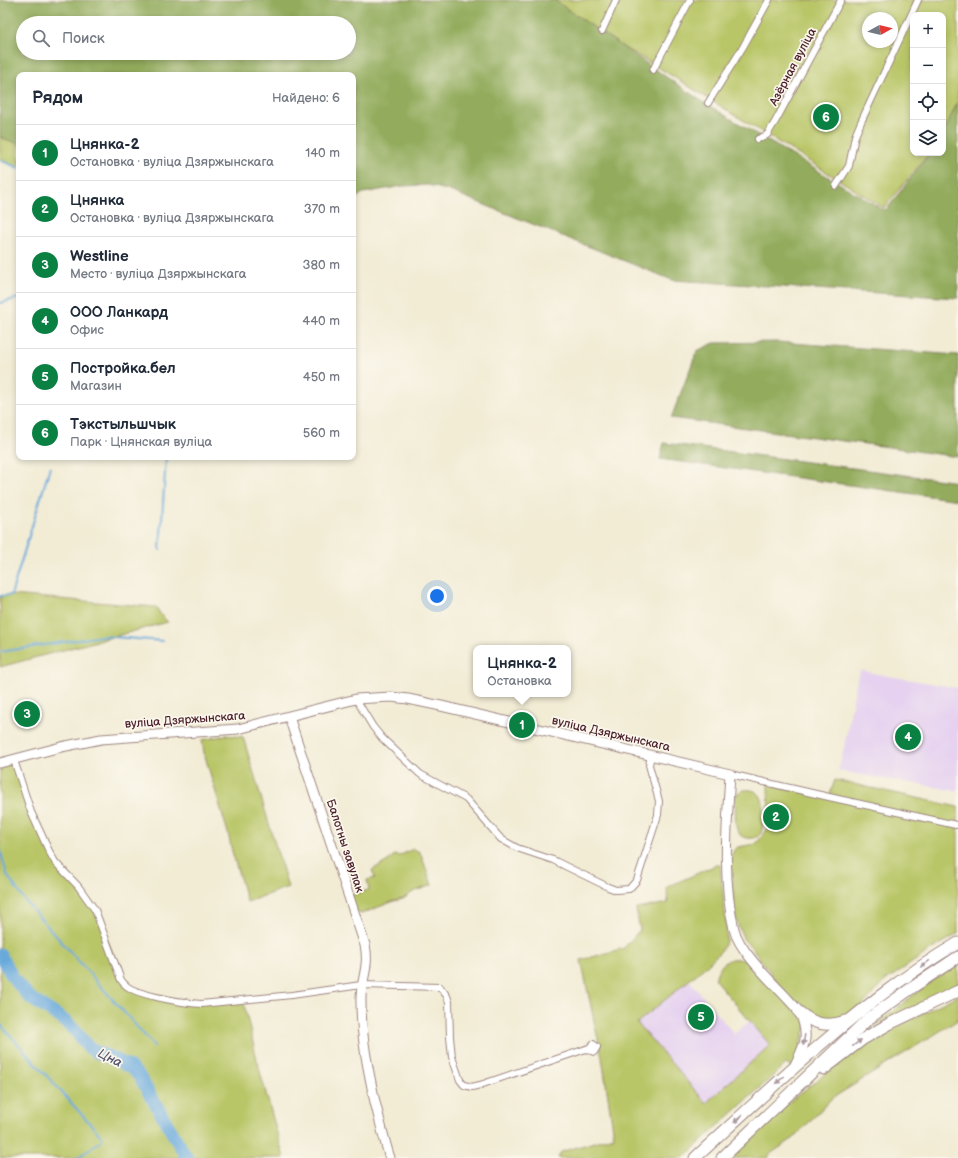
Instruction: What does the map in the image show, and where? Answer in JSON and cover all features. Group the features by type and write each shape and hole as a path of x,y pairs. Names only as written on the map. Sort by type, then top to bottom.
{"highway":[{"path":"695,1158 848,1021 937,955 958,943"},
{"path":"722,1158 868,1019 958,957"},
{"path":"762,1120 863,1039 888,1024 958,991"},
{"path":"799,1012 808,1020 824,1025 848,1021"}],"main road":[{"name":"вуліца Дзяржынскага","path":"0,763 61,747 101,739 238,729 356,699 391,697 408,699 730,774"},
{"name":"Балотны завулак","path":"289,717 365,945 367,960 362,985 362,1033 366,1061 381,1128 390,1158"},
{"path":"730,774 727,832 727,875 728,898 734,930 738,941 751,958 799,1012 804,1024 805,1038 794,1068"}],"street":[{"path":"602,31 616,0"},
{"path":"654,70 690,0"},
{"path":"708,103 743,47 769,0"},
{"name":"Азёрная вуліца","path":"758,139 767,135 775,122 841,0"},
{"path":"836,186 849,166 855,136 918,0"},
{"path":"356,699 373,727 387,743 420,774 466,799 501,839 517,848 553,860 608,888 616,890 629,889 637,880 658,815 659,801 653,784 649,765 651,755"},
{"path":"14,760 31,812 55,862 78,886 95,910 121,980 126,986 135,991 187,1003 201,1004 292,995 362,985 440,987 447,996 449,1002 452,1057 460,1080 464,1085 472,1087 586,1049"},
{"name":"вуліца Дзяржынскага","path":"730,774 956,825"}],"shaded area":[{"path":"861,670 958,688 958,791 838,771 857,679"},
{"path":"689,980 734,1034 750,1021 770,1045 706,1103 637,1023"}],"green space":[{"path":"0,0 554,0 703,102 882,209 886,210 928,156 946,156 946,127 958,102 958,298 672,280 450,191 428,185 403,186 363,193 356,198 356,72 16,72 16,143 0,137"},
{"path":"554,0 958,0 958,101 946,127 946,12 910,12 910,156 927,156 884,208 656,66 626,49"},
{"path":"0,137 16,143 16,167 0,160"},
{"path":"778,342 958,355 958,457 671,418 697,351 714,343"},
{"path":"664,443 958,482 958,500 660,459"},
{"path":"11,595 156,607 168,622 0,667 0,596"},
{"path":"226,735 243,737 288,887 247,902 204,753 202,740"},
{"path":"14,760 31,812 49,851 95,910 126,986 187,1003 243,1000 259,1068 284,1158 0,1158 0,763"},
{"path":"835,780 958,807 958,934 932,949 885,981 848,1021 808,1020 794,1068 786,1064 683,1158 558,1158 561,1152 614,1136 602,1058 581,960 624,948 640,930 636,909 668,903 667,887 716,865 720,865 727,931 726,942 721,951 705,967 637,1023 706,1103 770,1045 716,981 716,974 722,965 732,959 745,960 797,1009 753,949 744,940 734,913 731,856 734,850 738,847 756,844 767,830 769,824 768,782 829,797"},
{"path":"744,790 754,791 759,794 762,802 762,831 757,837 753,838 745,838 741,836 736,825 735,798 737,794"},
{"path":"413,849 420,852 432,885 413,892 403,899 361,914 357,912 351,895 369,890 367,880 375,878 372,870 387,862 394,855 399,856"},
{"path":"958,964 958,984 938,996 872,1027 932,981"},
{"path":"958,995 958,1020 831,1099 794,1138 770,1154 768,1158 728,1158 790,1101 856,1050 894,1028"}],"waterway":[{"path":"0,160 16,167"},
{"path":"0,303 16,299"},
{"path":"160,550 166,460"},
{"path":"0,596 11,595 50,467"},
{"path":"0,652 102,636 162,641"},
{"path":"0,848 7,875 25,901 154,1046"},
{"name":"Цна","path":"0,955 14,979 30,998 61,1018 74,1029 88,1047 131,1068 139,1076 187,1158"},
{"path":"0,1024 102,1137 102,1140 77,1158"}],"place":[{"name":"Тэкстыльшчык","path":"826,117"},
{"name":"Westline","path":"27,714"},
{"name":"Цнянка-2","path":"522,725"},
{"name":"ООО Ланкард","path":"908,737"},
{"name":"Цнянка","path":"776,817"},
{"name":"Постройка.бел","path":"701,1017"}]}
